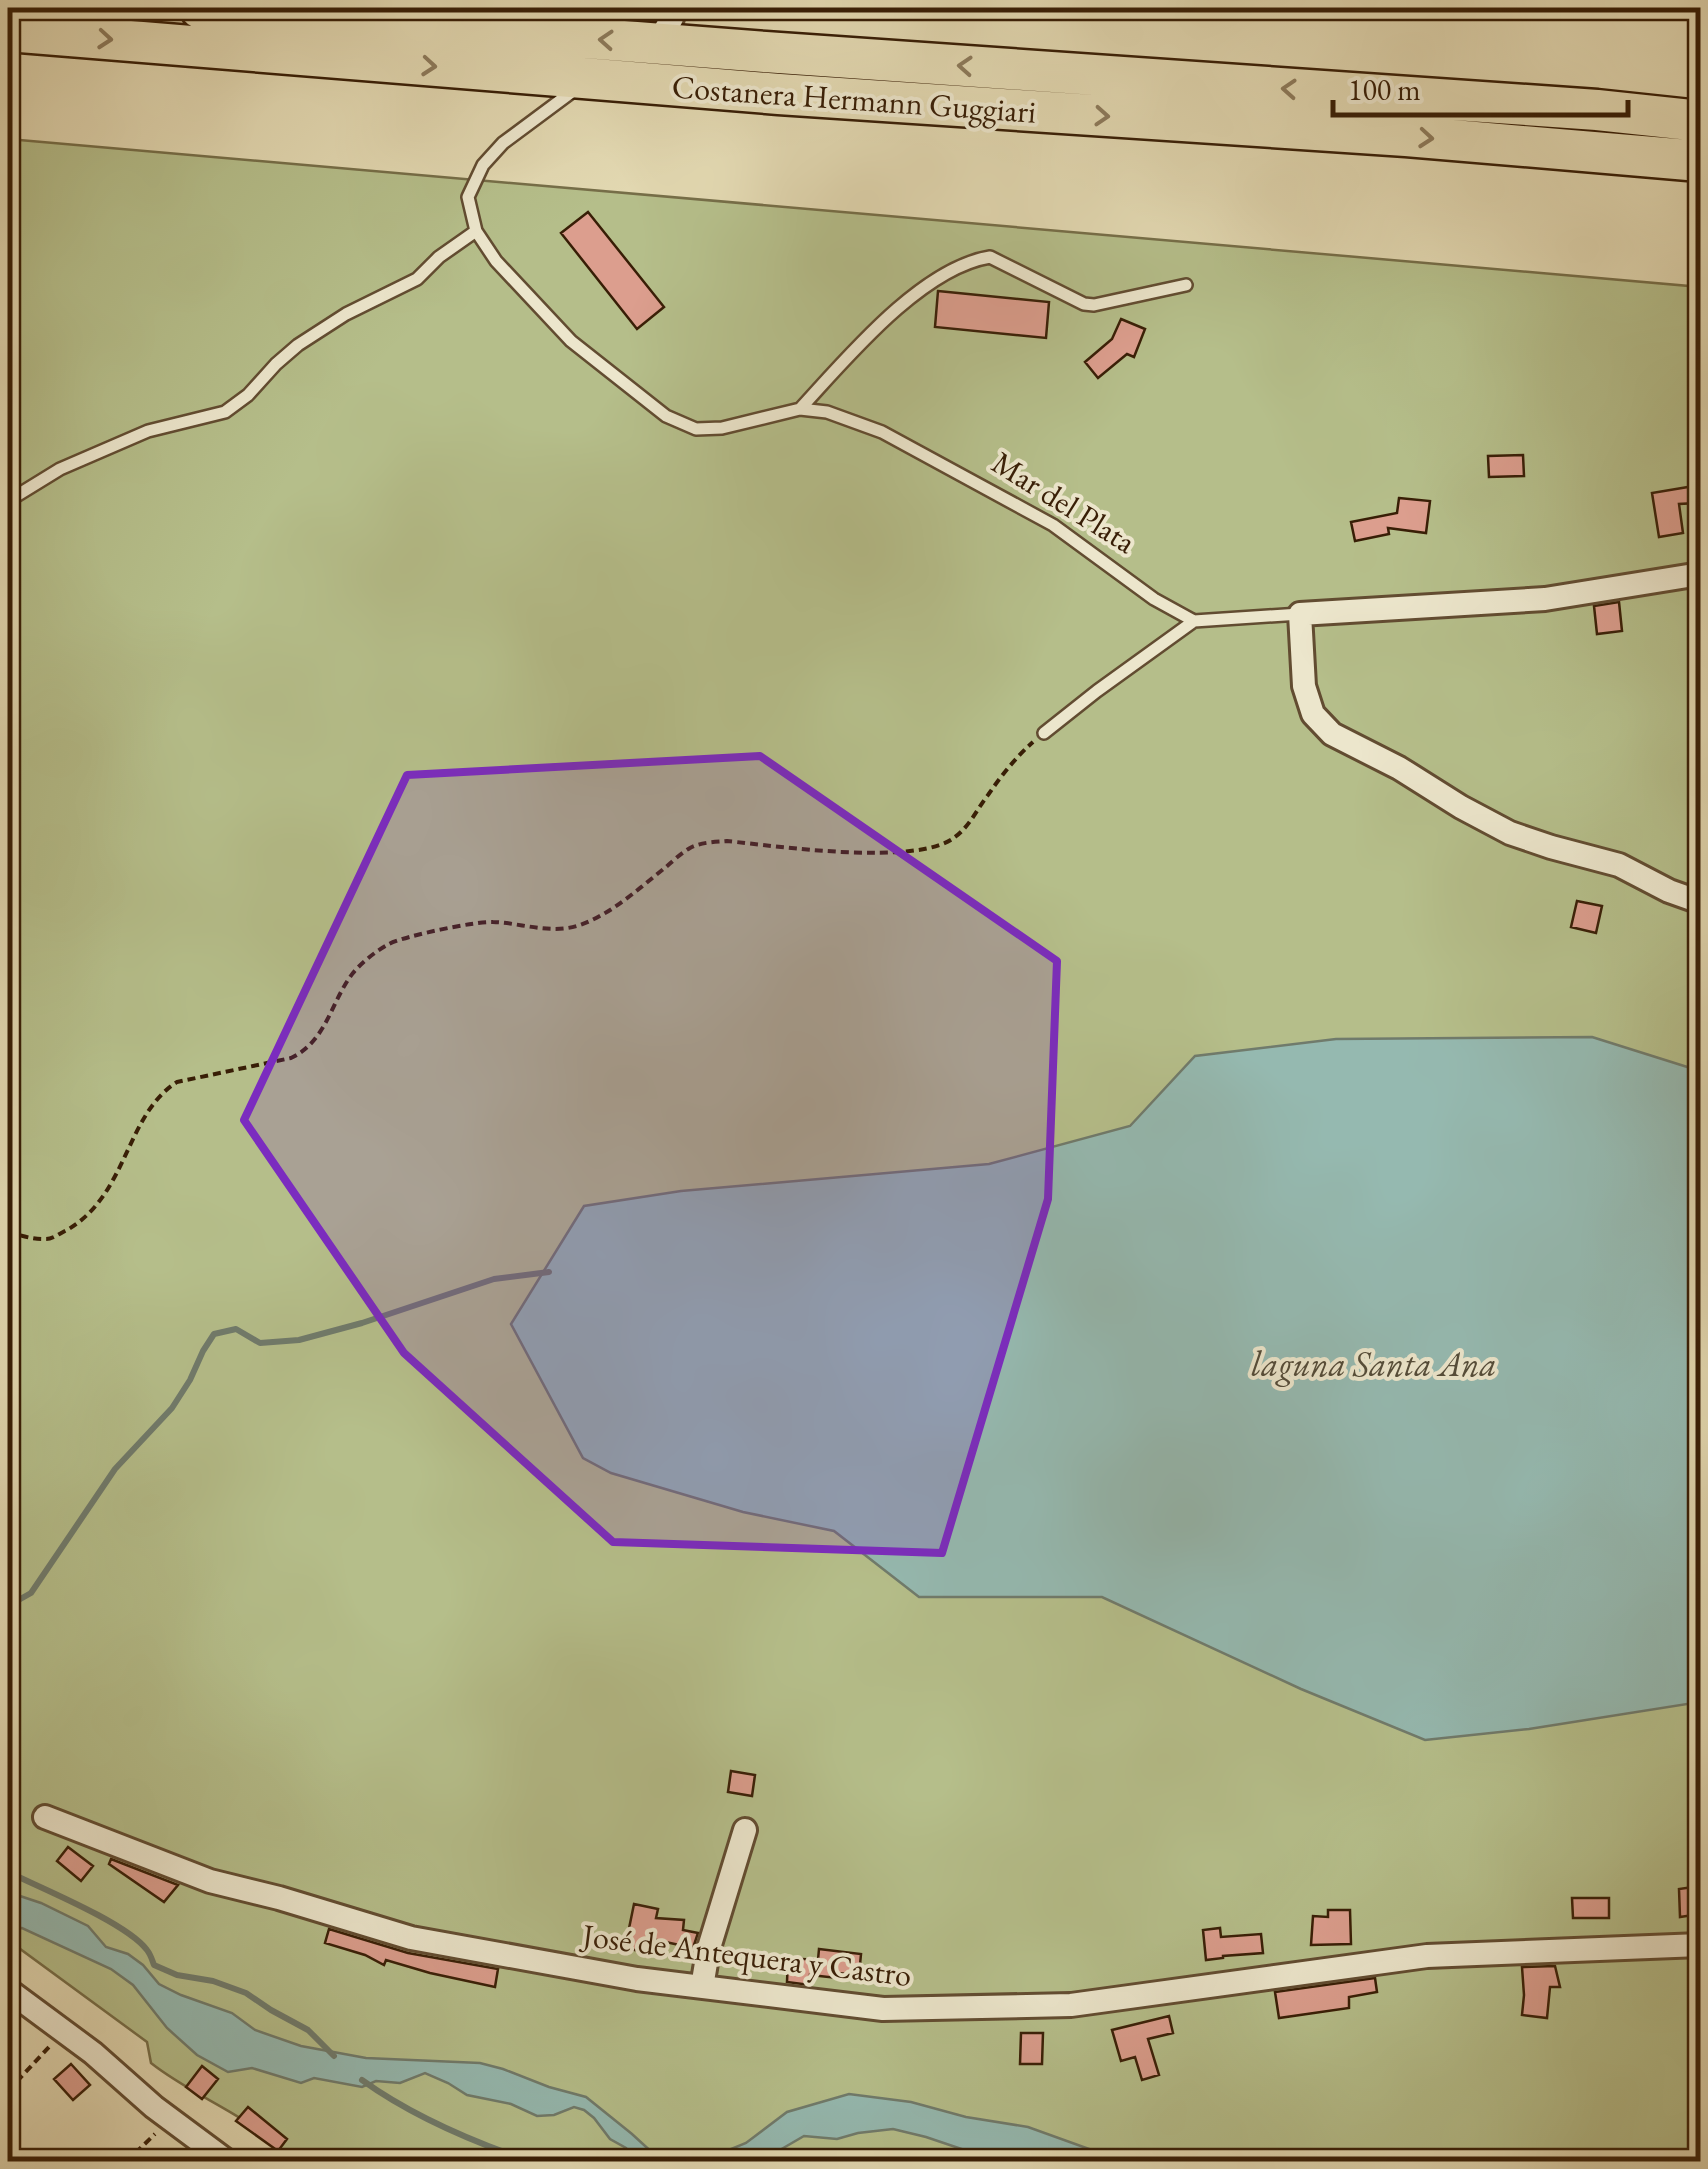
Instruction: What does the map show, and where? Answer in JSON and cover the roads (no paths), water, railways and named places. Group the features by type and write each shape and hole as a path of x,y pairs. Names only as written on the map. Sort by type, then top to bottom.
{"highway":[{"name":"Costanera Hermann Guggiari","path":"200,8 663,26 1700,121"},
{"name":"Costanera Hermann Guggiari","path":"8,31 589,79 1406,136 1700,161"}],"street":[{"path":"1700,574 1545,599 1300,614 1304,686 1312,714 1332,734 1510,833 1618,865 1700,902"},
{"name":"José de Antequera y Castro","path":"44,1818 210,1881 411,1938 637,1979 883,2010 1071,2005 1427,1956 1700,1945"},
{"path":"702,1987 708,1951 745,1830"},
{"path":"8,1990 228,2162"}],"lane":[{"path":"8,501 60,469 148,430 225,412 248,395 298,344 346,314 417,279 476,231 468,197 483,164 503,143 589,79"},
{"name":"Mar del Plata","path":"476,231 496,262 571,341 666,416 696,429 722,428 800,409 828,412 882,432 1053,525 1154,599 1194,621"},
{"path":"800,409 878,326 929,284 974,259 990,257 1084,304 1186,285"},
{"path":"1044,733 1194,621 1300,614"}],"water":[{"name":"laguna Santa Ana","path":"1592,1037 1700,1071 1700,1702 1529,1729 1425,1740 1301,1689 1102,1597 919,1597 834,1531 743,1512 611,1473 583,1458 511,1324 584,1206 681,1191 989,1164 1130,1126 1195,1056 1336,1039"},
{"path":"8,1892 88,1926 106,1947 128,1954 159,1984 232,2013 255,2030 301,2046 366,2058 480,2063 503,2069 586,2097 656,2156 672,2159 719,2154 746,2143 787,2112 849,2094 911,2102 966,2117 1028,2127 1114,2158 1171,2161 997,2161 893,2129 837,2139 804,2136 761,2161 637,2161 584,2110 574,2107 554,2115 537,2116 511,2104 467,2095 425,2073 400,2083 376,2081 362,2087 314,2078 301,2083 252,2068 228,2072 197,2055 167,2028 133,1985 111,1969 22,1928 8,1929"}],"waterway":[{"path":"8,1599 15,1602 31,1593 115,1469 172,1408 214,1334 236,1329 260,1343 299,1340 494,1279 549,1272"},
{"path":"8,1872 121,1929 147,1950 154,1965 246,1993 308,2030 334,2056"},
{"path":"362,2080 444,2127 532,2162"}]}
